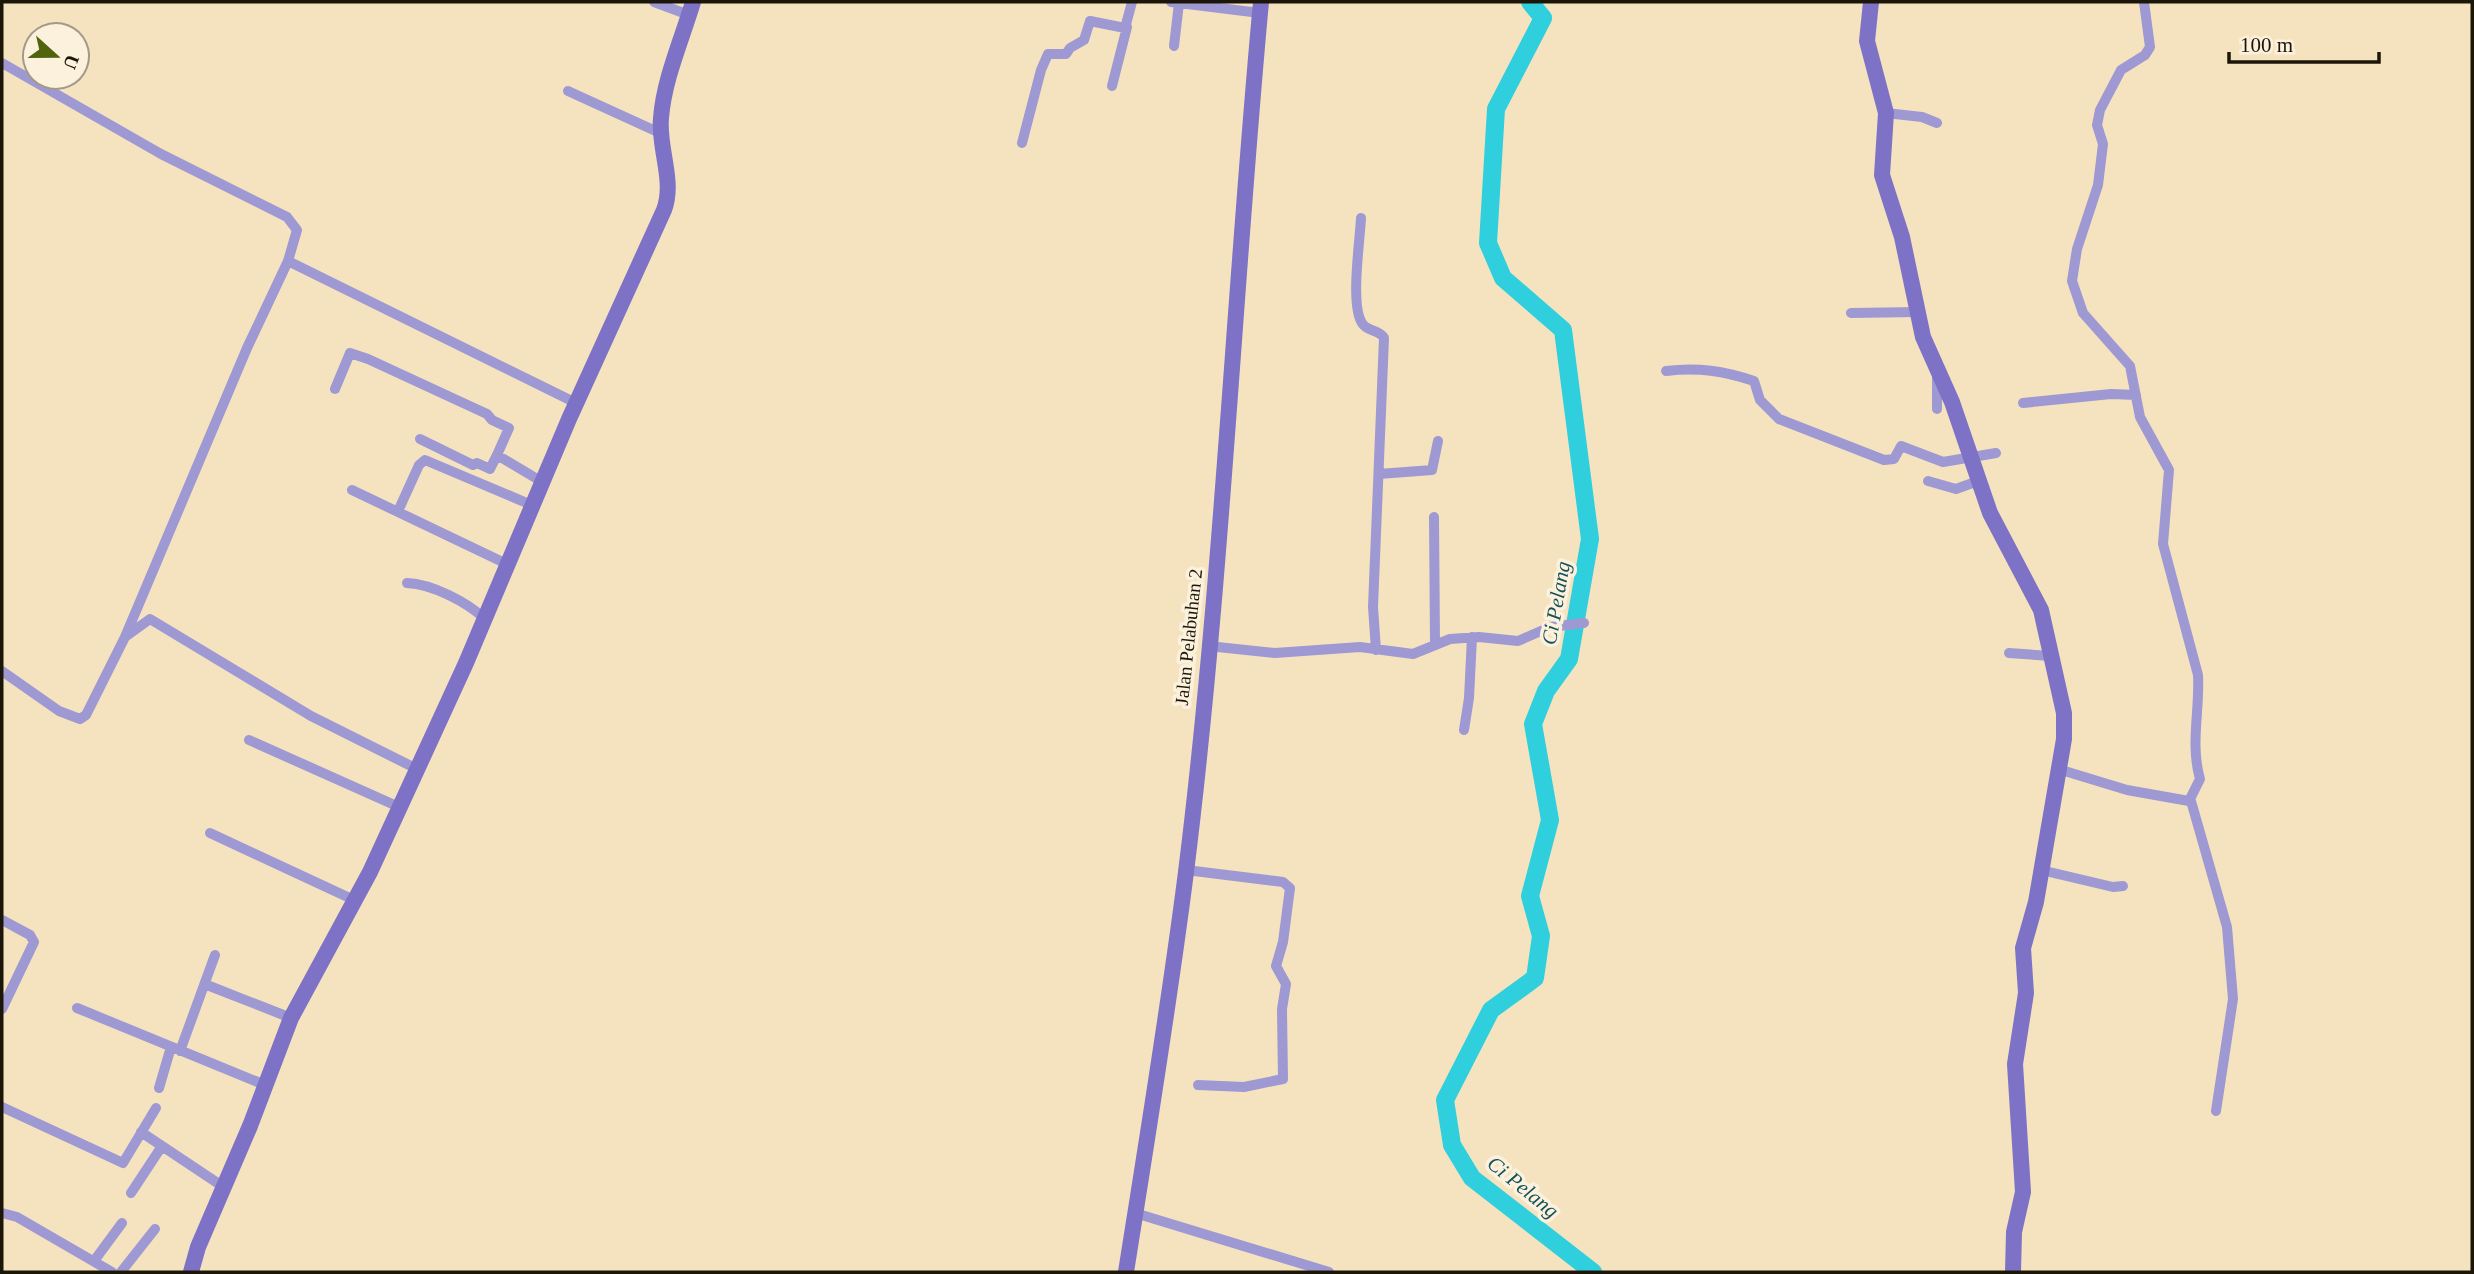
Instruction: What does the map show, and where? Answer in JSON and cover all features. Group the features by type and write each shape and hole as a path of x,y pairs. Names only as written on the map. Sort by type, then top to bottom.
{"street":[{"path":"191,1272 198,1247 225,1188 291,1018 354,900 399,807 509,565 576,403 666,204 668,189 660,133 662,106 691,8 654,2"},
{"path":"1112,86 1132,2"},
{"path":"1871,2 1867,41 1886,113 1882,175 1902,237 1923,337 1995,525 2036,599 2046,629 2065,720 2041,870 2023,948 2026,993 2016,1046 2024,1185 2014,1232 2013,1272"},
{"path":"2144,2 2150,47 2145,55 2121,70 2100,110 2097,125 2103,144 2098,186 2077,249 2072,281 2082,313 2130,366 2143,425 2170,475 2163,544 2198,675 2199,698 2194,732 2195,762 2200,779 2191,801 2227,927 2233,999 2216,1111"},
{"path":"1174,46 1175,3 1261,7"},
{"name":"Jalan Pelabuhan 2","path":"1126,1272 1165,1041 1186,870 1223,501 1261,7"},
{"path":"1022,142 1041,70 1048,54 1066,54 1070,48 1084,40 1090,21 1126,27"},
{"path":"2,63 160,154 293,221 296,237 125,637 86,715 80,719 59,711 2,671"},
{"path":"568,91 660,133"},
{"path":"1886,113 1922,117 1937,122"},
{"path":"1361,218 1360,319 1364,326 1379,332 1384,338 1373,607 1376,650"},
{"path":"288,261 576,403"},
{"path":"1851,313 1918,312"},
{"path":"335,389 350,353 487,414 509,428 490,470 477,463 472,466 420,439"},
{"path":"1666,370 1693,368 1724,371 1754,381 1760,400 1779,419 1885,460 1895,459 1900,446 1943,462 1996,453"},
{"path":"1937,408 1938,371"},
{"path":"2023,403 2111,394 2136,395"},
{"path":"1379,474 1432,470 1438,441"},
{"path":"497,455 544,483"},
{"path":"399,509 419,465 425,460 534,506"},
{"path":"1928,481 1956,489 1979,481"},
{"path":"352,490 399,509 509,565"},
{"path":"1434,517 1435,645"},
{"path":"407,583 423,585 469,606 485,619"},
{"path":"125,637 150,619 311,716 416,769"},
{"path":"1208,646 1287,654 1353,648 1413,654 1424,652 1450,639 1472,637 1518,641 1568,623 1584,623"},
{"path":"1464,730 1469,698 1472,637"},
{"path":"2009,653 2050,656"},
{"path":"249,740 399,807"},
{"path":"2058,769 2143,794 2191,801"},
{"path":"210,833 354,900"},
{"path":"1186,870 1283,882 1290,888 1283,942 1276,966 1286,984 1282,1009 1283,1079 1244,1087 1198,1085"},
{"path":"2041,870 2113,887 2123,886"},
{"path":"2,920 30,935 33,942 2,1009"},
{"path":"159,1088 207,985 215,956"},
{"path":"207,985 291,1018"},
{"path":"77,1008 265,1085"},
{"path":"2,1107 123,1163 156,1108"},
{"path":"141,1132 225,1188"},
{"path":"131,1192 162,1146"},
{"path":"2,1213 18,1217 112,1272"},
{"path":"1135,1213 1299,1268 1329,1272"},
{"path":"94,1261 122,1223"},
{"path":"121,1272 155,1229"}],"waterway":[{"name":"Ci Pelang","path":"1530,2 1543,18 1496,109 1488,243 1503,278 1563,330 1590,539 1569,659 1546,691 1533,724 1550,820 1530,896 1541,936 1535,978 1491,1010 1445,1100 1452,1145 1472,1178 1593,1272"}]}
